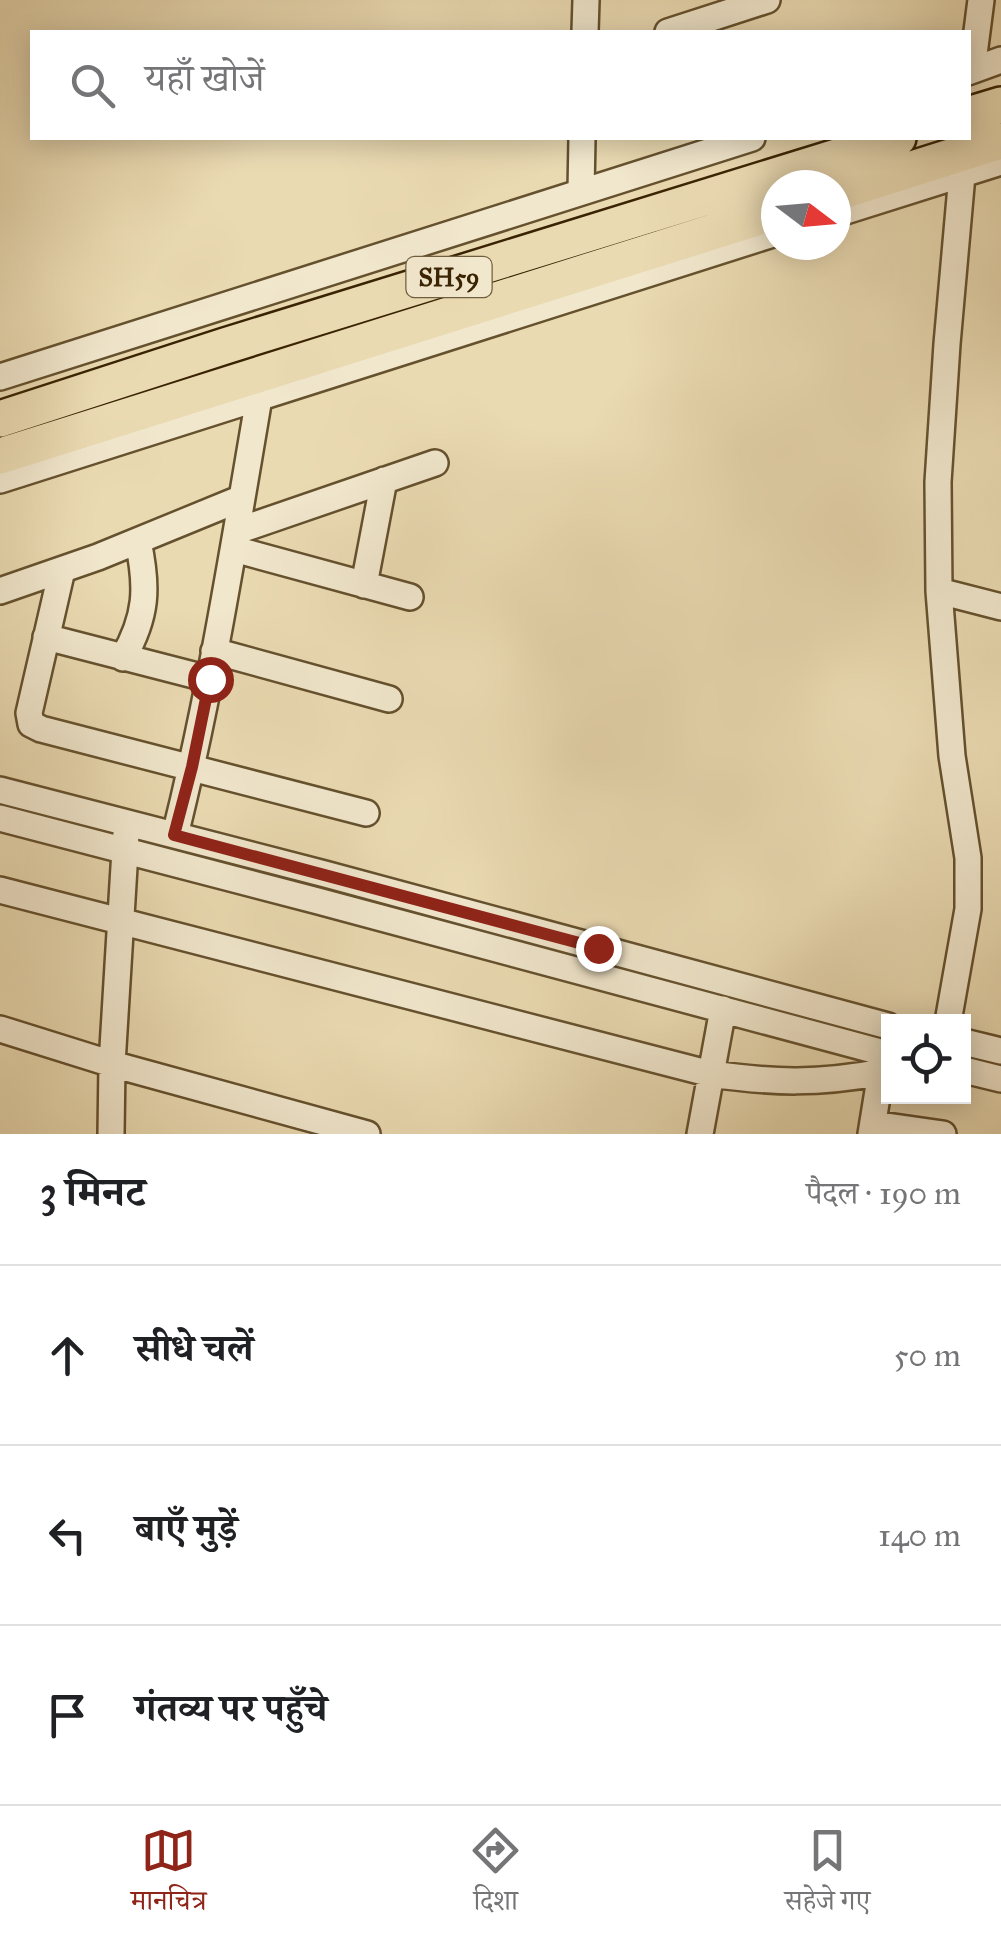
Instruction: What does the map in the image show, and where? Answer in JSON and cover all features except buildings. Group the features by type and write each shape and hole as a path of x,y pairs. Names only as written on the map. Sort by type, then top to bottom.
{"highway":[{"path":"971,113 1001,104"},
{"name":"SH59","path":"0,419 892,140"},
{"path":"851,188 1001,141"},
{"name":"SH59","path":"0,456 761,217"}],"street":[{"path":"584,30 586,0"},
{"path":"672,30 709,10 767,0"},
{"path":"971,65 982,0"},
{"path":"971,71 1001,60"},
{"path":"581,192 582,140"},
{"path":"0,377 746,140"},
{"path":"851,209 1001,162"},
{"path":"949,1014 968,909 968,858 954,768 938,591 938,482 962,175"},
{"path":"0,480 761,238"},
{"path":"174,835 210,679 259,398"},
{"path":"236,540 435,463"},
{"path":"364,585 384,480"},
{"path":"0,591 242,498"},
{"path":"236,540 410,597"},
{"path":"124,658 137,634 144,606 145,572 138,541"},
{"path":"62,570 29,713 31,724 366,813"},
{"path":"938,591 1001,607"},
{"path":"46,637 210,679"},
{"path":"214,651 390,699"},
{"path":"0,790 881,1024"},
{"path":"0,818 881,1053"},
{"path":"111,1134 127,823"},
{"path":"0,890 711,1074 794,1083 841,1080 881,1057"},
{"path":"700,1134 723,1009"},
{"path":"0,1029 321,1128 367,1134"},
{"path":"971,1044 1001,1051"},
{"path":"971,1072 1001,1079"},
{"path":"881,1081 872,1129 942,1134"}],"route":[{"path":"210,679 174,835 598,948"}]}
